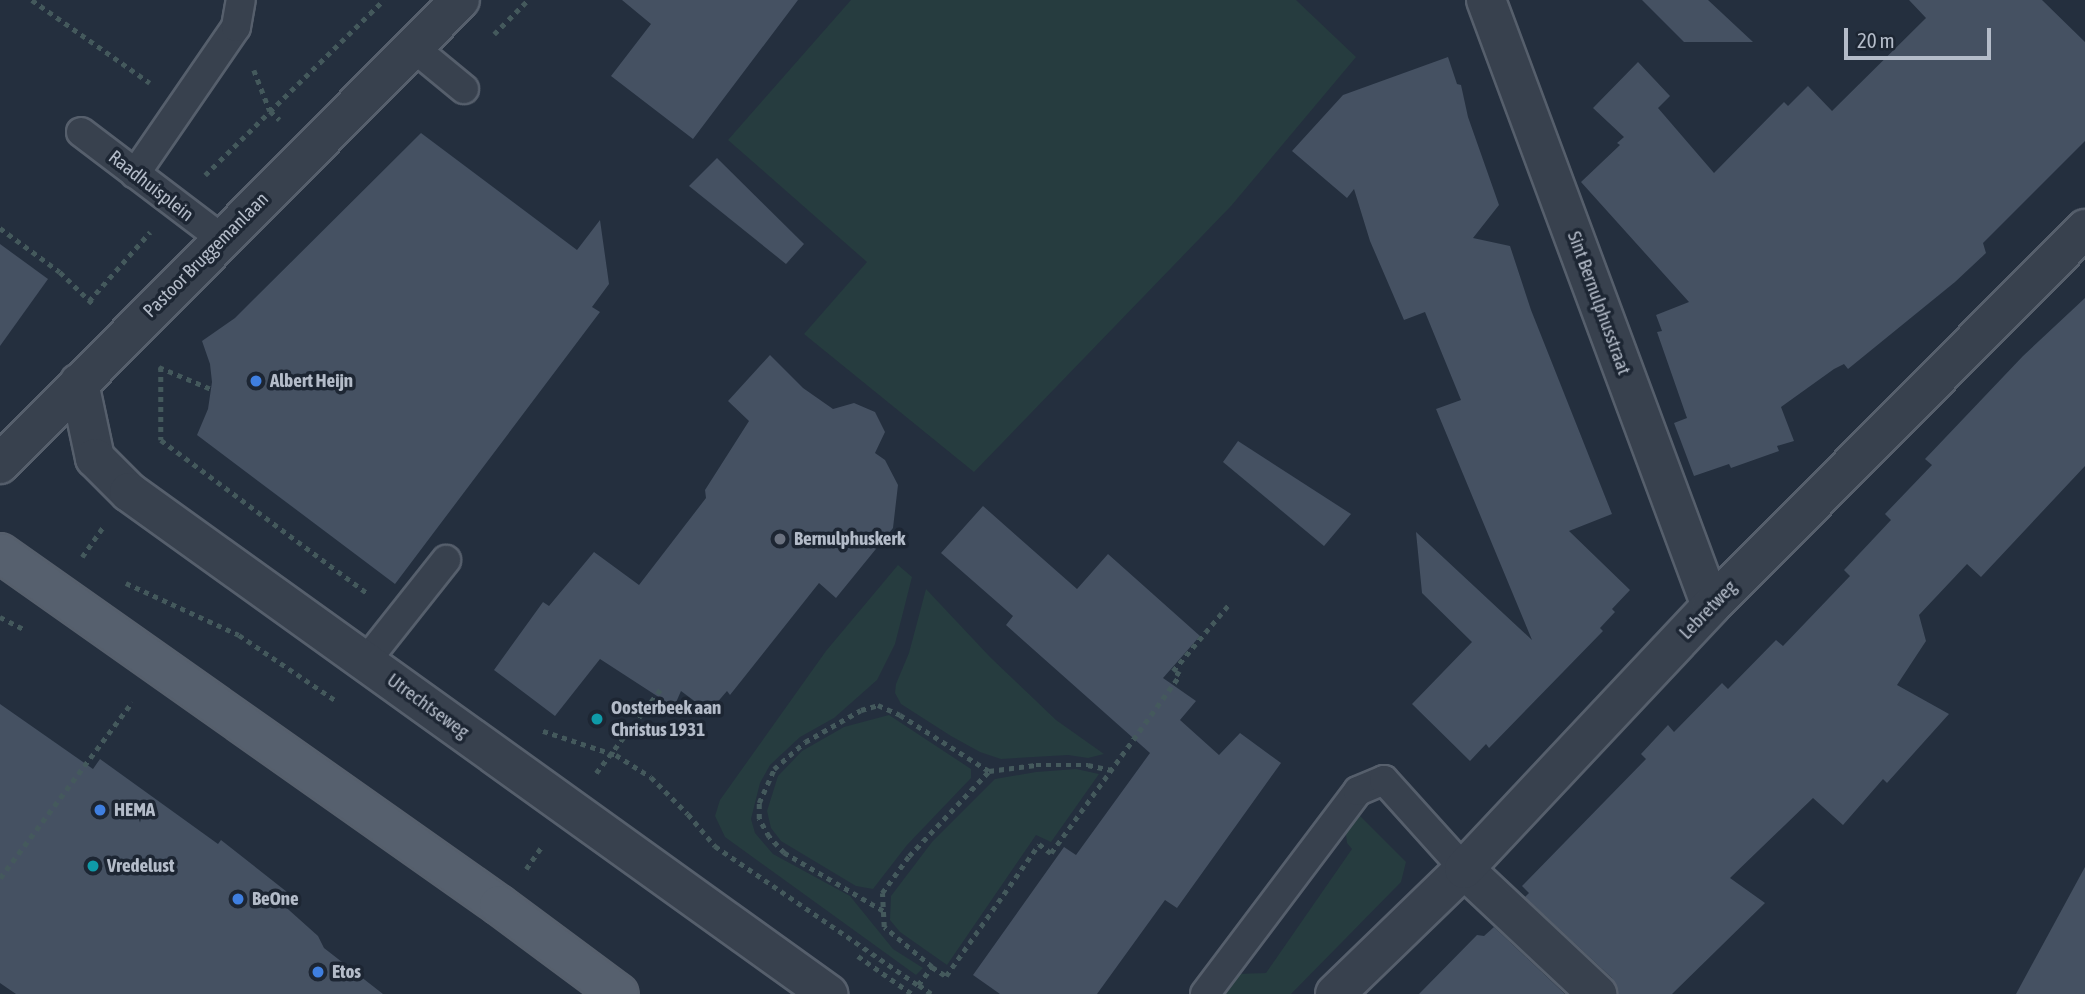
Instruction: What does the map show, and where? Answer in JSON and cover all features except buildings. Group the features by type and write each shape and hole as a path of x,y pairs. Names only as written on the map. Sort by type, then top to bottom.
{"main road":[{"path":"0,553 499,905 619,994"}],"street":[{"name":"Pastoor Bruggemanlaan","path":"0,464 460,0"},
{"name":"Sint Bernulphusstraat","path":"1486,0 1711,606"},
{"name":"Lebretweg","path":"1335,994 1464,869 1711,606 2085,229"},
{"name":"Utrechtseweg","path":"79,383 95,458 129,492 828,994"},
{"path":"1464,869 1597,994"}],"lane":[{"path":"135,174 183,106 239,13"},
{"path":"413,47 464,89"},
{"name":"Raadhuisplein","path":"82,132 174,205 222,239"},
{"path":"366,661 446,560"},
{"path":"1205,994 1358,791 1384,780 1464,869"}],"path":[{"path":"32,0 183,106"},
{"path":"89,301 174,205 384,0"},
{"path":"239,13 270,111 313,148"},
{"path":"0,228 60,272 160,368 211,389"},
{"path":"160,368 161,440 399,617"},
{"path":"69,550 91,563"},
{"path":"120,579 239,635 345,707"},
{"path":"989,771 909,856 883,893 884,927 889,934 946,976 1039,844 1051,853 1180,676 1173,671 1230,603"},
{"path":"596,773 660,690"},
{"path":"0,878 133,701"},
{"path":"883,911 795,860 769,837 759,819 759,803 774,769 805,741 869,705 878,705 900,715 989,771 1062,765 1088,765 1112,770"},
{"path":"534,729 611,754 651,777 715,846 931,994"},
{"path":"531,839 553,854"},
{"path":"918,985 932,967"}],"green space":[{"path":"851,0 1296,0 1356,57 1231,206 974,472 804,334 867,262 728,140"},
{"path":"898,565 912,577 895,644 877,680 834,718 800,737 770,765 760,783 751,819 755,833 773,854 850,896 893,949 923,968 916,975 725,837 715,816 720,800 826,651"},
{"path":"926,589 990,657 1056,720 1104,754 1088,758 1068,755 1001,759 980,752 901,704 895,693 896,684 909,653"},
{"path":"889,715 971,769 971,778 907,845 873,889 856,886 781,841 771,828 767,811 778,776 802,751 844,727"},
{"path":"1076,769 1099,774 1051,842 1036,835 947,965 900,932 890,920 891,896 932,842 995,779"},
{"path":"1358,814 1406,862 1401,882 1291,994 1224,994 1237,974 1266,973 1352,849 1347,843 1345,827"}],"place":[{"name":"Albert Heijn","path":"256,381"},
{"name":"Bernulphuskerk","path":"780,539"},
{"name":"Oosterbeek aan Christus 1931","path":"597,719"},
{"name":"HEMA","path":"100,810"},
{"name":"Vredelust","path":"93,866"},
{"name":"BeOne","path":"238,899"},
{"name":"Etos","path":"318,972"}]}
